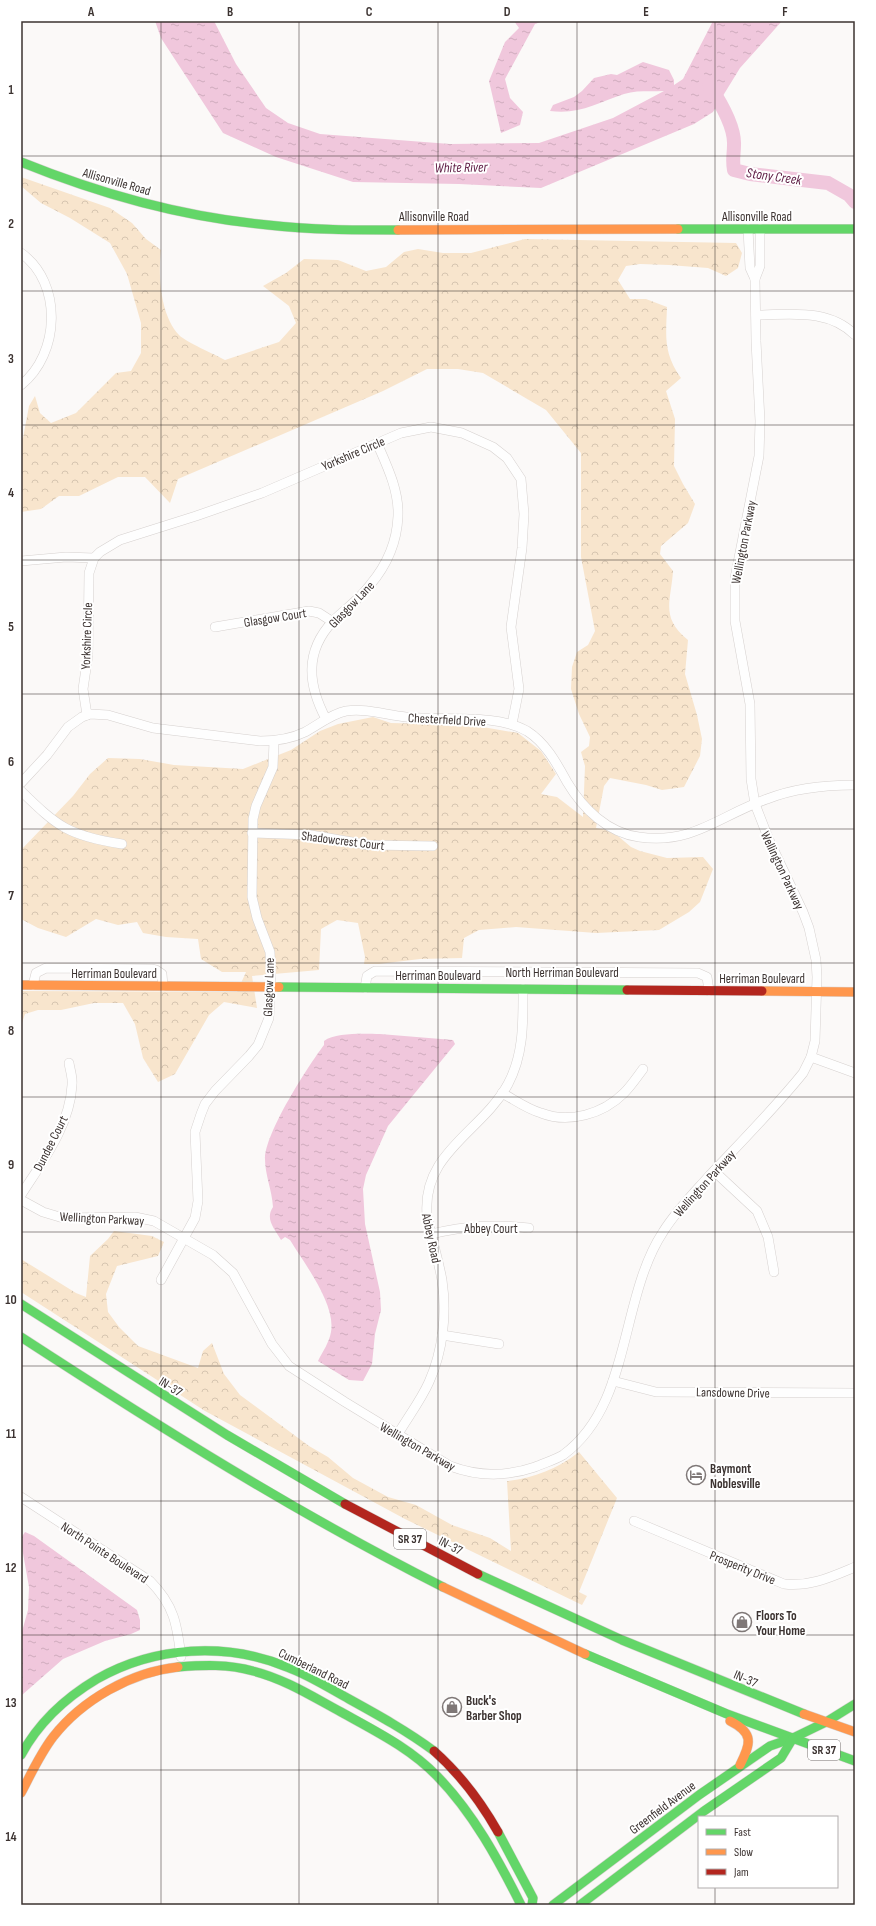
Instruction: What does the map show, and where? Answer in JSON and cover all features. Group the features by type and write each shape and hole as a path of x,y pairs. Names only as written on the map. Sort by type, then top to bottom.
{"main road":[{"name":"Allisonville Road","path":"21,162 96,190 138,201 194,214 269,225 304,228 855,229"},
{"name":"Herriman Boulevard","path":"21,985 855,992"},
{"name":"IN-37","path":"21,1304 242,1445 300,1479 421,1544 497,1583 616,1638 758,1697 855,1732"},
{"name":"SR 37","path":"21,1337 192,1446 293,1506 434,1582 564,1644 687,1697 855,1761"},
{"path":"564,1644 584,1660 744,1727 748,1735 749,1742 740,1765"},
{"name":"Cumberland Road","path":"21,1755 35,1733 57,1708 94,1681 123,1666 156,1656 180,1652 230,1652 277,1662 308,1676 392,1722 417,1738 445,1761 469,1786 500,1832 534,1898 532,1905"},
{"name":"Cumberland Road","path":"21,1793 36,1761 59,1730 82,1708 106,1692 128,1682 169,1668 223,1666 251,1670 294,1687 390,1739 408,1750 438,1776 470,1816 504,1872 521,1905"},
{"name":"Greenfield Avenue","path":"552,1905 740,1765 770,1746 793,1738 826,1722 855,1704"},
{"path":"580,1905 704,1811 780,1758 793,1738"}],"street":[{"name":"Wellington Parkway","path":"748,229 750,268 755,279"},
{"name":"Wellington Parkway","path":"21,1200 43,1212 63,1218 144,1218 162,1224 186,1238 213,1255 233,1273 272,1344 289,1366 436,1459 461,1470 492,1475 516,1472 556,1458 573,1446 596,1420 613,1381 643,1275 652,1251 671,1219 789,1091 803,1073 811,1057 816,1033 816,960 809,928 769,840 755,804 752,779 750,704 735,621 734,589 737,567 759,456 760,421 755,279 760,266 760,229"},
{"path":"21,254 32,263 45,282 51,302 46,352 41,363 21,385"},
{"path":"756,315 822,316 846,327 855,335"},
{"name":"Yorkshire Circle","path":"87,715 83,689 88,655 89,573 94,558 110,544 262,493 401,433 417,428 431,427 450,430 481,441 501,453 519,474 523,487 524,514 522,548 511,615 518,689 512,724"},
{"name":"Glasgow Lane","path":"326,719 316,697 312,679 311,668 315,649 333,622 357,600 375,579 387,560 393,542 398,515 397,497 391,477 377,443"},
{"path":"21,561 66,557 94,558"},
{"name":"Glasgow Court","path":"215,626 309,611 319,613 333,622"},
{"name":"Chesterfield Drive","path":"87,715 108,715 154,728 260,741 274,741 303,733 326,719 340,713 363,711 406,717 494,721 512,724 529,732 545,746 574,793 590,812 610,826 637,837 658,839 684,836 708,827 766,799 815,787 855,785"},
{"path":"21,783 48,755 68,727 87,715"},
{"name":"Glasgow Lane","path":"162,1280 186,1238 195,1218 198,1206 194,1145 197,1123 205,1104 215,1091 250,1056 258,1045 269,1018 271,972 268,946 252,904 252,833 253,813 272,767 274,741"},
{"path":"21,791 51,820 75,834 86,838 122,844"},
{"name":"Shadowcrest Court","path":"252,833 311,835 369,845 433,846"},
{"path":"33,985 36,973 46,968 151,969 162,974 163,986"},
{"name":"North Herriman Boulevard","path":"365,988 367,976 374,971 690,973 705,975 709,982 708,991"},
{"name":"Abbey Road","path":"398,1434 428,1383 439,1350 442,1335 444,1307 442,1281 430,1234 426,1204 428,1188 434,1173 448,1152 490,1110 515,1070 521,1045 523,989"},
{"path":"811,1057 855,1073"},
{"name":"Dundee Court","path":"21,1195 50,1150 68,1108 72,1083 69,1063"},
{"path":"502,1093 542,1114 572,1117 591,1113 610,1104 628,1089 643,1069"},
{"path":"714,1171 756,1211 768,1237 774,1272"},
{"name":"Abbey Court","path":"430,1234 474,1226 497,1225 529,1228"},
{"path":"442,1335 499,1344"},
{"name":"Lansdowne Drive","path":"613,1381 656,1392 855,1393"},
{"name":"North Pointe Boulevard","path":"21,1497 150,1581 167,1600 172,1610 182,1667"},
{"name":"Prosperity Drive","path":"634,1521 784,1584 813,1583 855,1567"}],"green space":[{"path":"21,177 110,208 132,223 146,239 161,250 160,283 164,306 173,327 182,338 225,360 279,342 296,323 289,306 263,286 286,273 304,259 338,260 366,271 386,267 404,252 418,249 443,253 471,253 525,239 736,243 742,253 738,268 726,276 708,268 640,264 626,266 618,280 630,299 646,299 667,307 666,336 668,352 675,369 681,378 666,391 675,419 674,466 695,504 688,523 661,546 660,554 673,571 669,600 670,616 679,632 688,640 685,674 697,715 702,739 700,756 684,787 662,790 646,785 610,778 604,786 596,828 612,831 631,847 640,851 667,858 703,857 713,869 700,902 689,912 659,930 596,933 516,927 479,930 464,938 462,958 420,959 379,964 364,964 365,957 358,923 337,920 321,929 319,970 252,976 257,1008 224,1002 209,1015 175,1074 158,1082 143,1058 135,1024 123,1003 94,1003 61,1010 38,1010 25,1014 21,1026 21,991 237,992 246,972 222,972 201,959 198,939 166,937 143,933 137,922 118,925 96,919 66,937 38,928 21,919 21,850 73,796 90,774 108,758 140,759 174,765 243,769 291,750 320,731 338,724 373,717 391,723 471,725 518,733 541,751 556,774 541,794 557,797 583,817 585,766 581,752 589,746 590,737 579,714 571,689 572,667 577,652 588,645 595,631 581,557 581,453 546,410 483,373 458,369 427,369 383,391 178,479 170,503 145,477 118,477 79,496 59,496 41,509 21,512 21,440 23,438 29,406 35,396 40,413 51,423 76,413 116,373 131,371 141,353 141,323 127,274 110,243 70,218 41,203 21,186"},
{"path":"114,1231 152,1236 164,1242 158,1256 117,1266 106,1294 108,1312 119,1327 138,1346 198,1368 203,1351 212,1343 224,1374 240,1395 309,1446 328,1457 353,1478 388,1497 416,1505 452,1525 490,1538 511,1551 507,1481 527,1478 545,1472 579,1452 617,1498 579,1592 587,1596 582,1605 405,1519 205,1411 21,1292 21,1259 76,1293 86,1297 90,1256 108,1239"}],"water":[{"name":"White River","path":"155,21 214,21 236,64 266,108 288,123 320,134 450,144 539,143 613,118 664,91 629,93 579,110 560,112 550,111 553,105 574,97 582,91 594,78 611,74 617,75 643,62 669,70 674,80 674,85 683,79 713,21 782,21 740,68 713,112 694,124 541,188 459,184 353,182 276,157 223,133 161,38"},
{"path":"514,21 543,21 535,24 505,79 510,98 523,112 520,125 501,133 489,81 505,42 519,28"},
{"path":"380,1034 453,1040 455,1044 388,1126 366,1175 363,1189 365,1224 380,1292 381,1310 375,1334 372,1364 363,1381 349,1380 318,1361 331,1332 329,1309 318,1284 290,1240 285,1237 281,1240 271,1224 270,1216 273,1207 265,1159 267,1147 279,1117 298,1083 324,1045 324,1041 329,1038 343,1035"},
{"path":"25,1532 34,1536 137,1610 140,1620 140,1630 105,1641 63,1659 22,1695 21,1635 28,1610 29,1587 21,1542 21,1538"}],"waterway":[{"name":"Stony Creek","path":"709,85 722,106 732,130 734,138 734,170 750,174 828,183 849,195 855,202"}],"traffic: fast":[{"path":"21,162 51,174 111,194 173,210 204,216 300,228 398,230"},
{"path":"678,229 855,229"},
{"path":"279,987 627,990"},
{"path":"21,1304 227,1435 345,1504"},
{"path":"21,1337 228,1468 388,1559 443,1587"},
{"path":"478,1574 622,1640 804,1714"},
{"path":"21,1755 28,1743 45,1721 74,1694 85,1686 119,1668 143,1660 167,1654 191,1651 215,1651 240,1654 264,1659 295,1670 382,1717 434,1751"},
{"path":"585,1654 727,1714 855,1761"},
{"path":"178,1667 225,1666 265,1674 309,1695 404,1748 427,1766 462,1805 484,1837 521,1905"},
{"path":"553,1905 699,1795 770,1746 793,1738 826,1722 855,1704"},
{"path":"580,1905 704,1811 781,1758 793,1738"},
{"path":"498,1832 533,1898 532,1905"}],"traffic: slow":[{"path":"398,230 678,229"},
{"path":"21,985 279,987"},
{"path":"762,991 855,992"},
{"path":"443,1587 585,1654"},
{"path":"21,1793 48,1744 78,1711 109,1690 125,1682 160,1670 178,1667"},
{"path":"804,1714 855,1732"},
{"path":"730,1721 738,1725 747,1734 748,1745 740,1765"}],"traffic: jam":[{"path":"627,990 762,991"},
{"path":"345,1504 478,1574"},
{"path":"434,1751 453,1769 469,1789 498,1832"}],"place":[{"name":"Baymont Noblesville","path":"696,1475"},
{"name":"Floors To Your Home","path":"742,1622"},
{"name":"Buck's Barber Shop","path":"452,1707"}]}
